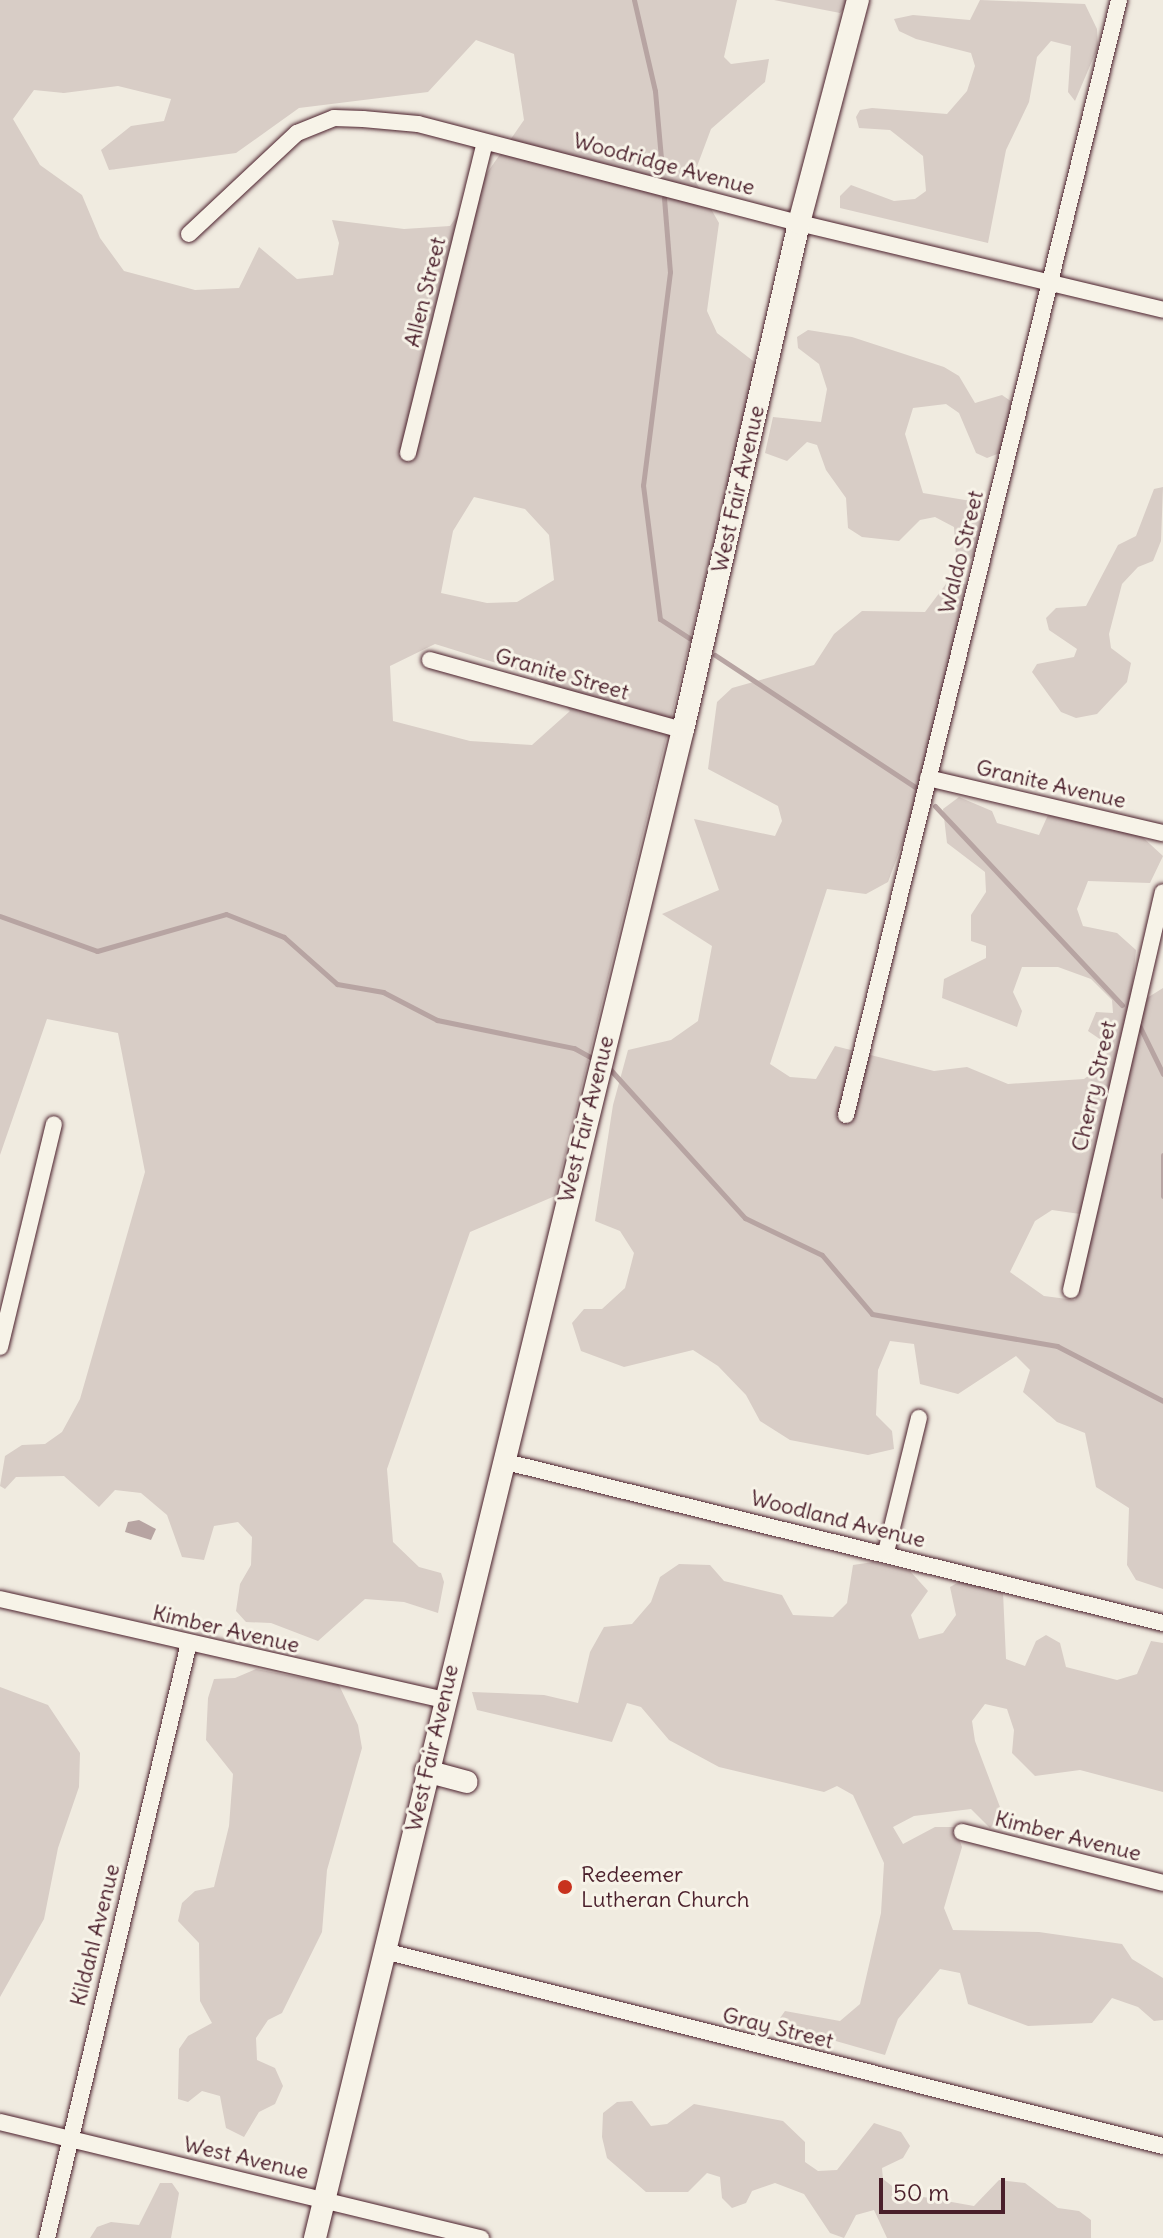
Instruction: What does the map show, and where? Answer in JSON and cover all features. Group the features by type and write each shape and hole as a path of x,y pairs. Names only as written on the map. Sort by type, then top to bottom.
{"street":[{"name":"West Fair Avenue","path":"315,2238 443,1700 683,730 799,223 858,0"},
{"name":"Waldo Street","path":"846,1115 1119,0"},
{"name":"Woodridge Avenue","path":"189,234 297,133 334,118 418,124 666,184 799,223 1163,310"},
{"name":"Allen Street","path":"408,453 485,142"},
{"name":"Granite Street","path":"430,660 683,730"},
{"name":"Granite Avenue","path":"928,778 1163,833"},
{"name":"Cherry Street","path":"1071,1290 1163,893"},
{"path":"0,1347 54,1124"},
{"path":"886,1552 919,1418"},
{"name":"Woodland Avenue","path":"502,1461 886,1552 1163,1623"},
{"name":"Kimber Avenue","path":"0,1599 443,1700"},
{"name":"Kildahl Avenue","path":"47,2238 189,1643"},
{"path":"426,1771 467,1782"},
{"name":"Kimber Avenue","path":"962,1832 1163,1883"},
{"name":"Gray Street","path":"384,1951 1163,2146"},
{"name":"West Avenue","path":"0,2122 481,2238"}],"shaded area":[{"path":"0,0 737,0 724,57 731,64 769,59 765,82 711,129 693,177 719,223 707,311 717,333 757,364 555,1196 470,1232 387,1469 393,1542 419,1567 441,1573 444,1582 438,1613 404,1602 365,1599 318,1641 271,1623 246,1622 236,1611 240,1584 251,1565 252,1537 238,1522 214,1526 204,1560 182,1557 167,1515 141,1493 115,1490 99,1507 64,1476 16,1477 5,1489 0,1486 5,1456 22,1445 45,1444 62,1432 80,1399 145,1172 118,1033 47,1019 0,1155","holes":["476,40 514,54 524,120 450,226 404,229 332,220 339,243 333,275 297,279 259,247 239,288 195,290 124,271 100,238 82,195 40,165 13,119 34,90 64,93 118,86 171,99 164,121 131,126 101,150 109,170 236,153 299,108 428,92","474,497 525,509 549,535 554,580 517,602 487,603 441,593 453,531","435,644 538,676 570,711 532,745 470,741 393,721 390,666"]},
{"path":"774,0 853,0 840,13"},
{"path":"980,0 1085,4 1097,29 1098,47 1075,101 1068,92 1071,46 1051,41 1037,57 1029,102 1006,150 988,243 840,208 840,196 851,185 894,201 915,199 926,191 923,156 890,130 859,128 856,117 860,110 872,108 947,114 967,91 975,66 971,53 916,39 899,31 894,19 913,15 970,20"},
{"path":"808,330 852,337 944,367 959,376 975,403 1002,395 1012,402 1000,453 987,458 976,453 959,413 946,404 913,408 905,434 923,493 971,501 981,509 983,522 974,557 965,562 956,556 954,527 935,517 920,520 899,541 862,537 848,528 846,498 826,470 817,445 807,442 787,461 765,453 773,417 821,422 827,389 819,364 798,348 797,337"},
{"path":"1163,487 1161,541 1153,561 1138,567 1122,584 1109,634 1111,648 1131,663 1127,682 1097,714 1076,718 1061,712 1032,672 1037,664 1074,657 1077,649 1049,630 1046,618 1056,608 1086,606 1118,545 1136,536 1154,489"},
{"path":"949,580 968,585 908,828 888,882 866,894 827,889 770,1064 790,1077 816,1079 835,1046 934,1071 967,1067 1008,1084 1084,1079 1106,1063 1107,1044 1088,1031 1096,1012 1113,1013 1112,1000 1091,979 1058,967 1022,967 1013,992 1022,1011 1017,1027 942,998 944,979 986,958 986,946 971,941 971,915 986,892 985,872 947,843 943,809 959,797 992,811 997,823 1039,835 1048,815 1138,833 1163,856 1150,883 1088,881 1077,909 1083,926 1117,933 1136,950 1132,990 1147,998 1163,988 1163,1589 1136,1580 1127,1565 1129,1508 1096,1487 1085,1433 1057,1422 1023,1392 1030,1370 1016,1356 958,1394 920,1384 914,1344 890,1341 878,1370 876,1415 892,1431 894,1449 868,1455 790,1440 760,1421 746,1395 718,1366 693,1350 624,1367 581,1351 572,1323 584,1309 602,1309 625,1288 634,1253 620,1231 595,1221 613,1105 628,1050 671,1040 698,1021 712,946 662,914 719,890 694,819 775,836 782,821 778,806 708,769 717,702 732,688 814,665 834,634 862,611 925,612","holes":["1052,1210 1080,1214 1086,1262 1075,1300 1044,1296 1010,1272 1035,1221"]},
{"path":"139,1520 156,1529 151,1540 125,1532 128,1522"},
{"path":"873,1562 910,1571 928,1591 911,1615 919,1639 943,1633 956,1615 950,1587 964,1579 1003,1592 1006,1659 1025,1666 1036,1641 1046,1635 1060,1643 1066,1667 1117,1680 1137,1674 1151,1641 1163,1643 1163,1792 1080,1770 1035,1776 1012,1753 1014,1730 1007,1709 985,1704 972,1721 975,1741 1003,1815 990,1828 971,1809 914,1816 893,1827 903,1844 935,1827 955,1827 962,1847 944,1908 953,1930 1039,1932 1122,1944 1132,1959 1163,1978 1163,2020 1154,2021 1138,2007 1112,1998 1092,2023 1028,2026 968,2004 960,1973 940,1969 898,2019 885,2055 790,2028 780,2018 785,2011 840,2021 860,2004 881,1913 884,1863 853,1795 837,1786 824,1792 719,1767 669,1740 641,1707 627,1703 612,1742 477,1710 472,1692 544,1695 578,1703 590,1652 604,1627 632,1624 651,1602 660,1577 679,1564 710,1565 724,1581 782,1595 793,1615 833,1617 847,1603 853,1565"},
{"path":"256,1669 339,1685 358,1725 362,1748 327,1870 322,1932 282,2013 268,2020 256,2038 257,2060 275,2068 283,2086 275,2104 259,2112 244,2137 226,2128 220,2096 202,2091 188,2102 178,2099 179,2049 188,2036 212,2023 200,2001 199,1943 178,1921 182,1903 195,1891 214,1887 229,1826 233,1774 206,1740 208,1698 214,1679 235,1678"},
{"path":"0,1687 48,1705 80,1753 79,1787 58,1848 44,1919 0,1997"},
{"path":"632,2101 651,2126 667,2124 694,2104 783,2121 805,2142 805,2162 818,2171 837,2170 874,2123 901,2132 910,2146 903,2158 882,2168 883,2179 901,2193 974,2206 999,2180 1025,2183 1058,2208 1079,2211 1091,2220 1091,2238 887,2238 874,2210 856,2215 844,2238 830,2233 804,2194 775,2183 752,2191 746,2203 732,2208 722,2198 720,2177 707,2173 688,2192 646,2192 607,2158 602,2137 603,2113 617,2102"},
{"path":"160,2183 172,2183 179,2193 171,2238 90,2238 97,2227 111,2222 139,2225"}],"waterway":[{"path":"634,0 655,91 662,169"},
{"path":"664,198 670,272 643,485 660,619 689,638"},
{"path":"715,655 920,790"},
{"path":"935,806 1122,1005"},
{"path":"0,916 97,951 226,914 284,937 337,984 383,992 437,1020 574,1048 596,1060"},
{"path":"1137,1021 1163,1074"},
{"path":"608,1067 745,1218 822,1255 872,1314 1057,1346 1163,1401"},
{"path":"1163,1155 1163,1196"}],"place":[{"name":"Redeemer Lutheran Church","path":"565,1887"}]}
